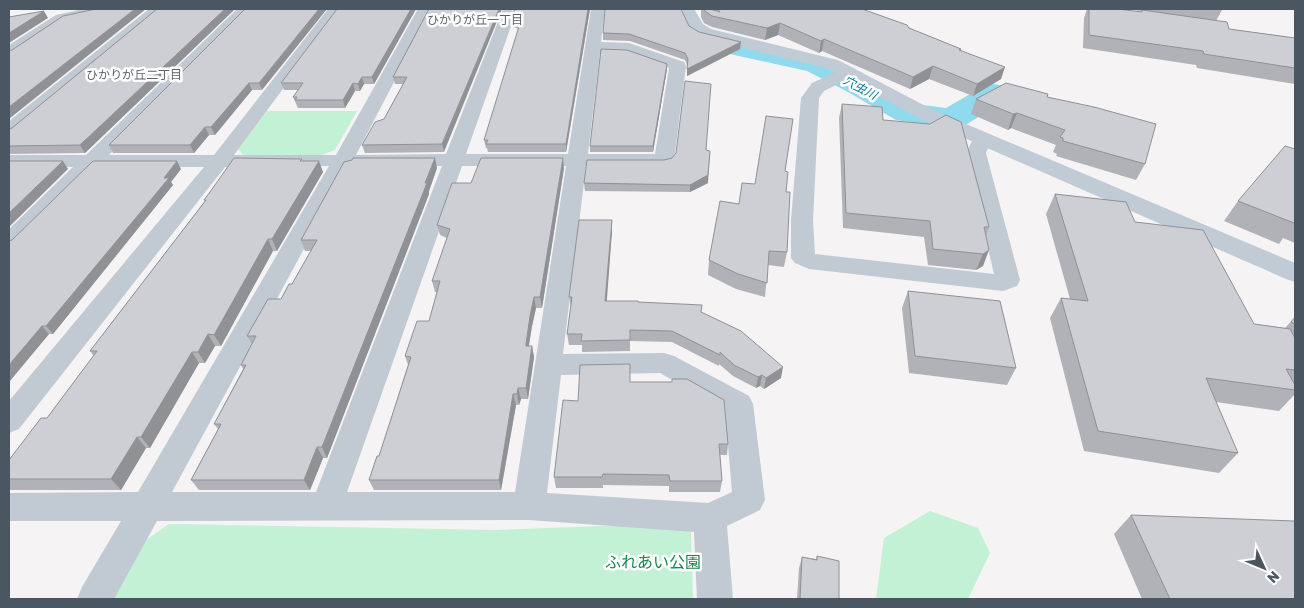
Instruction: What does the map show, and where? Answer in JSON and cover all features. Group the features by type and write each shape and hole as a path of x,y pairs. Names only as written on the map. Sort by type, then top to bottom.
{"street":[{"path":"13,46 61,18 100,9"},
{"path":"9,130 158,9"},
{"path":"9,242 245,9"},
{"path":"9,422 219,161 335,9"},
{"path":"95,599 343,160 425,9"},
{"path":"326,507 510,9"},
{"path":"529,506 598,9"},
{"path":"686,9 696,27 704,33 832,64 926,114 1295,273"},
{"path":"9,161 664,160 678,66 628,48 593,46"},
{"path":"848,72 818,88 810,98 802,220 803,258 809,261 1003,283 1008,280 976,153 982,139"},
{"path":"9,507 529,506 710,518 749,500 739,404 664,363 549,365"},
{"path":"710,518 715,599"}],"green space":[{"path":"267,111 357,111 335,150 319,156 244,156 238,149"},
{"path":"930,511 978,528 990,553 968,599 876,599 884,538"},
{"name":"ふれあい公園","path":"678,523 691,532 693,599 112,599 143,542 169,524 496,530"}],"building":[{"path":"96,9 135,9 9,107 9,51 63,16"},
{"path":"157,9 225,9 80,145 9,146 9,129"},
{"path":"245,9 319,9 259,83 249,83 211,127 205,127 190,145 109,145"},
{"path":"337,9 411,9 372,77 362,77 358,84 353,83 343,100 295,100 297,97 293,97 303,83 281,83"},
{"path":"429,9 499,9 442,144 362,145 375,122 384,119 407,77 393,77"},
{"path":"515,9 588,9 566,144 486,144 488,140 484,140 520,23 512,20"},
{"path":"605,9 681,9 689,26 699,32 741,42 687,69 688,59 685,53 629,34 603,33"},
{"path":"704,9 720,12 718,9 862,9 907,25 909,28 961,49 959,50 1005,67 977,84 933,66 913,77 824,39 821,41 780,23 767,28 712,16"},
{"path":"1089,9 1117,9 1142,12 1142,10 1227,22 1229,29 1295,38 1295,68 1204,54 1203,51 1089,35"},
{"path":"44,11 9,33 9,17"},
{"path":"601,49 627,50 667,64 653,146 590,146"},
{"path":"685,81 711,84 706,150 710,151 708,175 690,185 584,183 587,160 664,160 672,158 676,153"},
{"path":"1006,83 1048,94 1047,97 1094,107 1156,124 1145,164 1063,141 1063,138 1060,137 1065,130 1017,113 1013,114 976,99"},
{"path":"842,104 882,107 883,120 930,124 946,115 961,122 989,227 984,227 989,250 983,254 933,249 930,221 846,213"},
{"path":"766,116 793,119 785,171 788,172 786,192 790,192 787,252 769,251 767,283 738,274 709,260 720,201 739,204 742,183 755,184"},
{"path":"1285,146 1295,149 1294,223 1238,201"},
{"path":"234,158 319,161 272,239 268,239 214,335 208,334 198,352 192,352 141,437 137,437 111,479 9,479 9,460 41,418 47,418 97,351 90,351 206,200 204,200"},
{"path":"353,158 435,158 425,183 427,183 322,447 317,447 304,480 191,480 221,424 214,424 246,365 241,365 256,336 247,336 268,299 281,299 289,284 292,284 317,240 301,240 344,162"},
{"path":"481,158 563,158 540,297 534,297 530,316 526,346 532,346 526,388 518,388 517,394 513,394 499,480 369,480 377,456 379,456 411,357 405,356 417,321 429,321 440,281 432,281 450,229 437,225 452,183 471,183"},
{"path":"9,161 63,161 9,213"},
{"path":"93,161 177,161 164,178 169,178 46,326 42,326 9,365 9,241"},
{"path":"1055,194 1126,202 1135,222 1203,230 1254,324 1290,329 1295,338 1295,370 1286,369 1295,385 1295,390 1206,378 1238,453 1098,431 1061,298 1088,301"},
{"path":"579,220 612,220 605,301 702,305 701,312 741,331 783,367 766,378 762,375 758,377 734,365 720,352 720,355 672,331 630,330 630,340 581,341 582,334 567,334 572,297 569,297"},
{"path":"908,291 1000,301 1016,368 915,356"},
{"path":"630,364 630,382 672,382 672,379 687,379 724,400 728,444 719,444 722,481 670,481 669,475 603,474 602,477 554,477 563,400 578,401 580,365"},
{"path":"1131,515 1294,521 1295,599 1170,599"},
{"path":"817,556 839,561 839,599 800,599 802,557 817,560"}],"waterway":[{"name":"穴虫川","path":"676,9 686,29 698,35 735,47 816,64 859,85 908,113 952,119 995,93 1030,103"}],"district":[{"name":"ひかりが丘一丁目","path":"475,20"},
{"name":"ひかりが丘二丁目","path":"134,75"}]}
